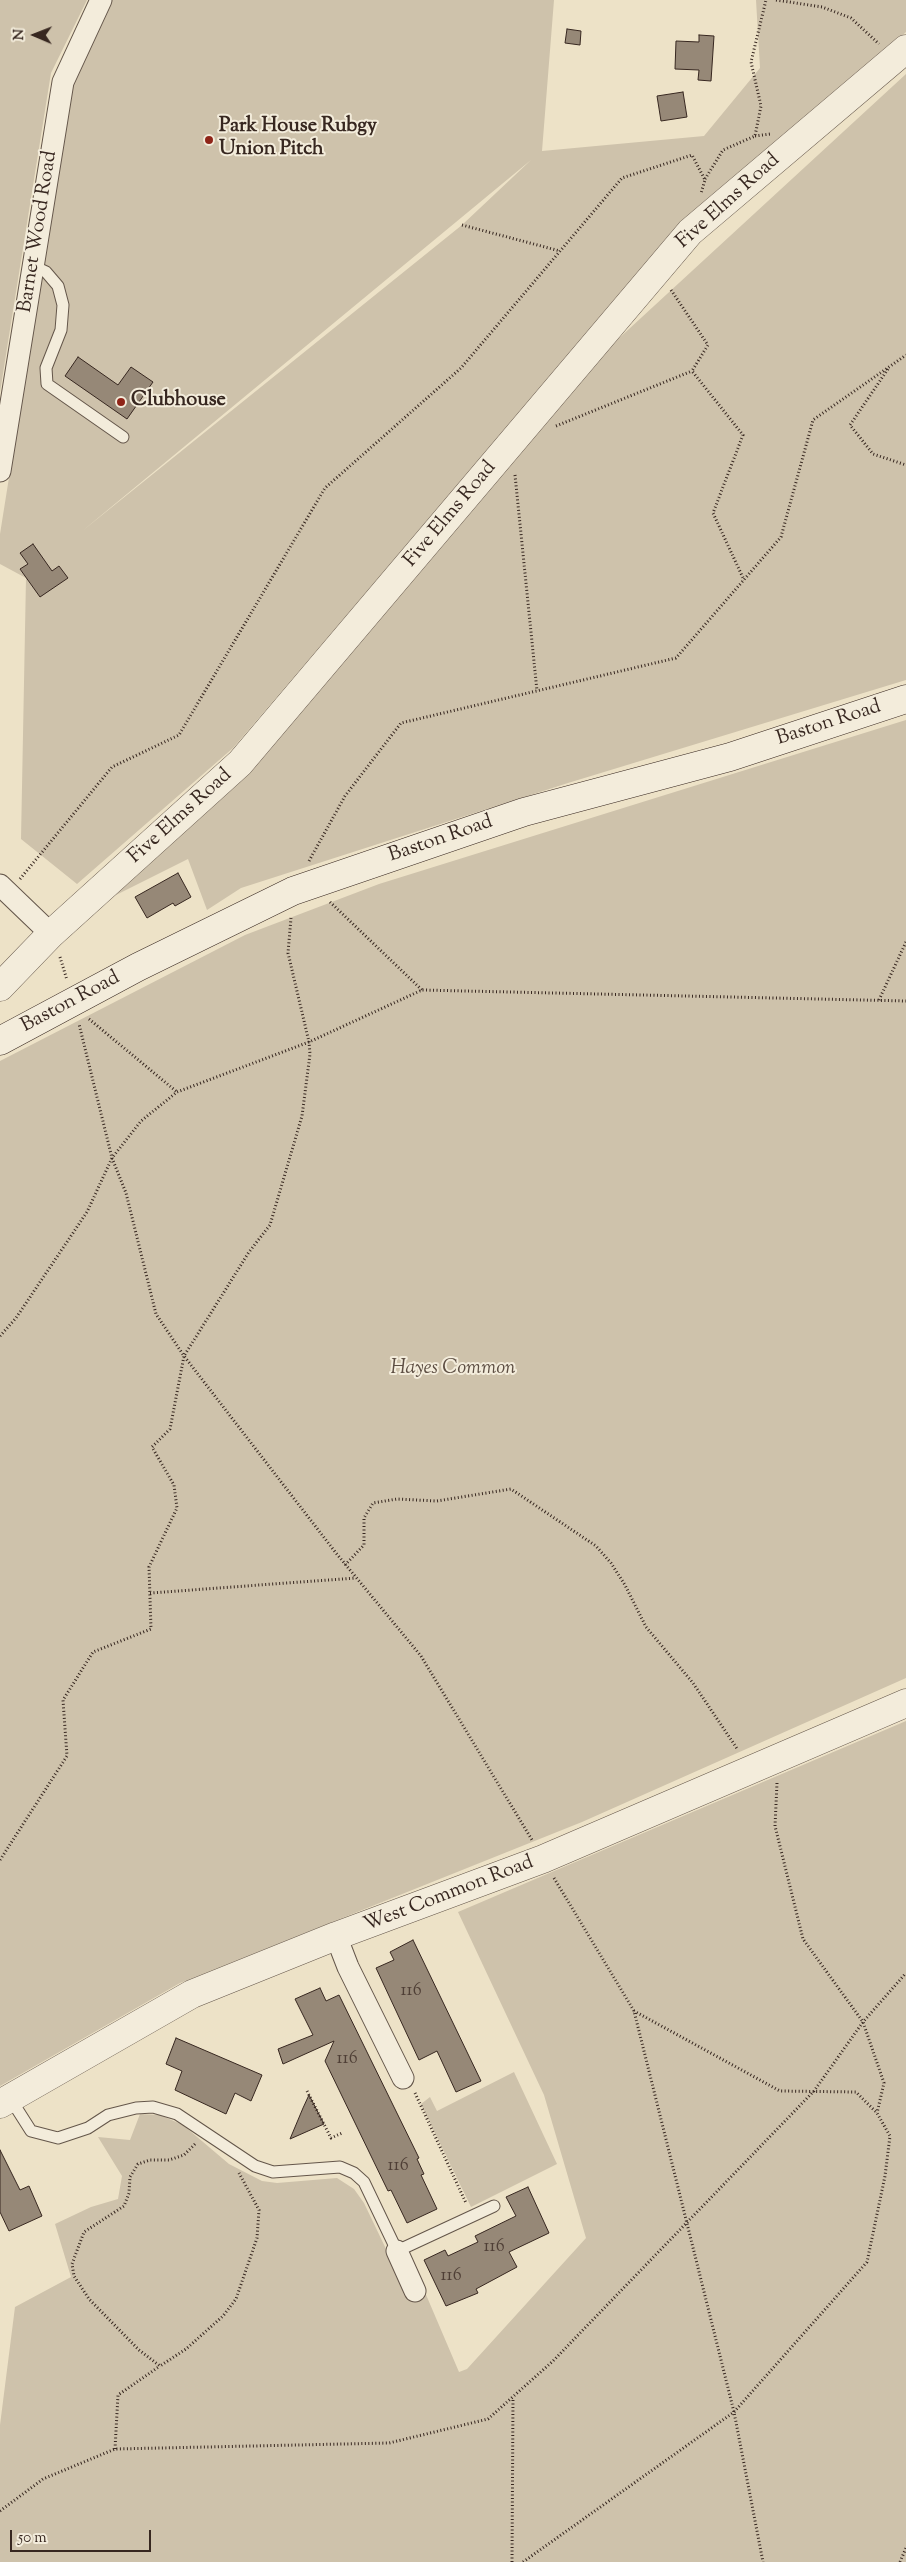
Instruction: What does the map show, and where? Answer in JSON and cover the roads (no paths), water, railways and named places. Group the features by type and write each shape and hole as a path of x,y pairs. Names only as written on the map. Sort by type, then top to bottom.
{"street":[{"name":"Barnet Wood Road","path":"0,471 63,82 101,0"},
{"name":"Five Elms Road","path":"0,987 51,934 240,763 690,232 900,54"},
{"name":"Baston Road","path":"0,1041 138,967 302,888 524,812 730,757 906,699"},
{"path":"4,889 51,934"},
{"name":"West Common Road","path":"5,2101 192,1994 336,1936 544,1859 752,1771 906,1703"},
{"path":"336,1936 348,1967 403,2078"},
{"path":"397,2251 415,2291"}],"lane":[{"path":"33,266 46,272 58,286 63,305 61,330 46,368 47,384 123,437"},
{"path":"5,2101 31,2131 58,2138 88,2128 108,2115 136,2108 153,2107 177,2114 255,2166 273,2172 340,2167 354,2172 364,2182 397,2251 494,2206"}],"place":[{"name":"Park House Rubgy Union Pitch","path":"209,140"},
{"name":"Clubhouse","path":"121,402"}],"park label":[{"name":"Hayes Common","path":"453,1370"}]}
